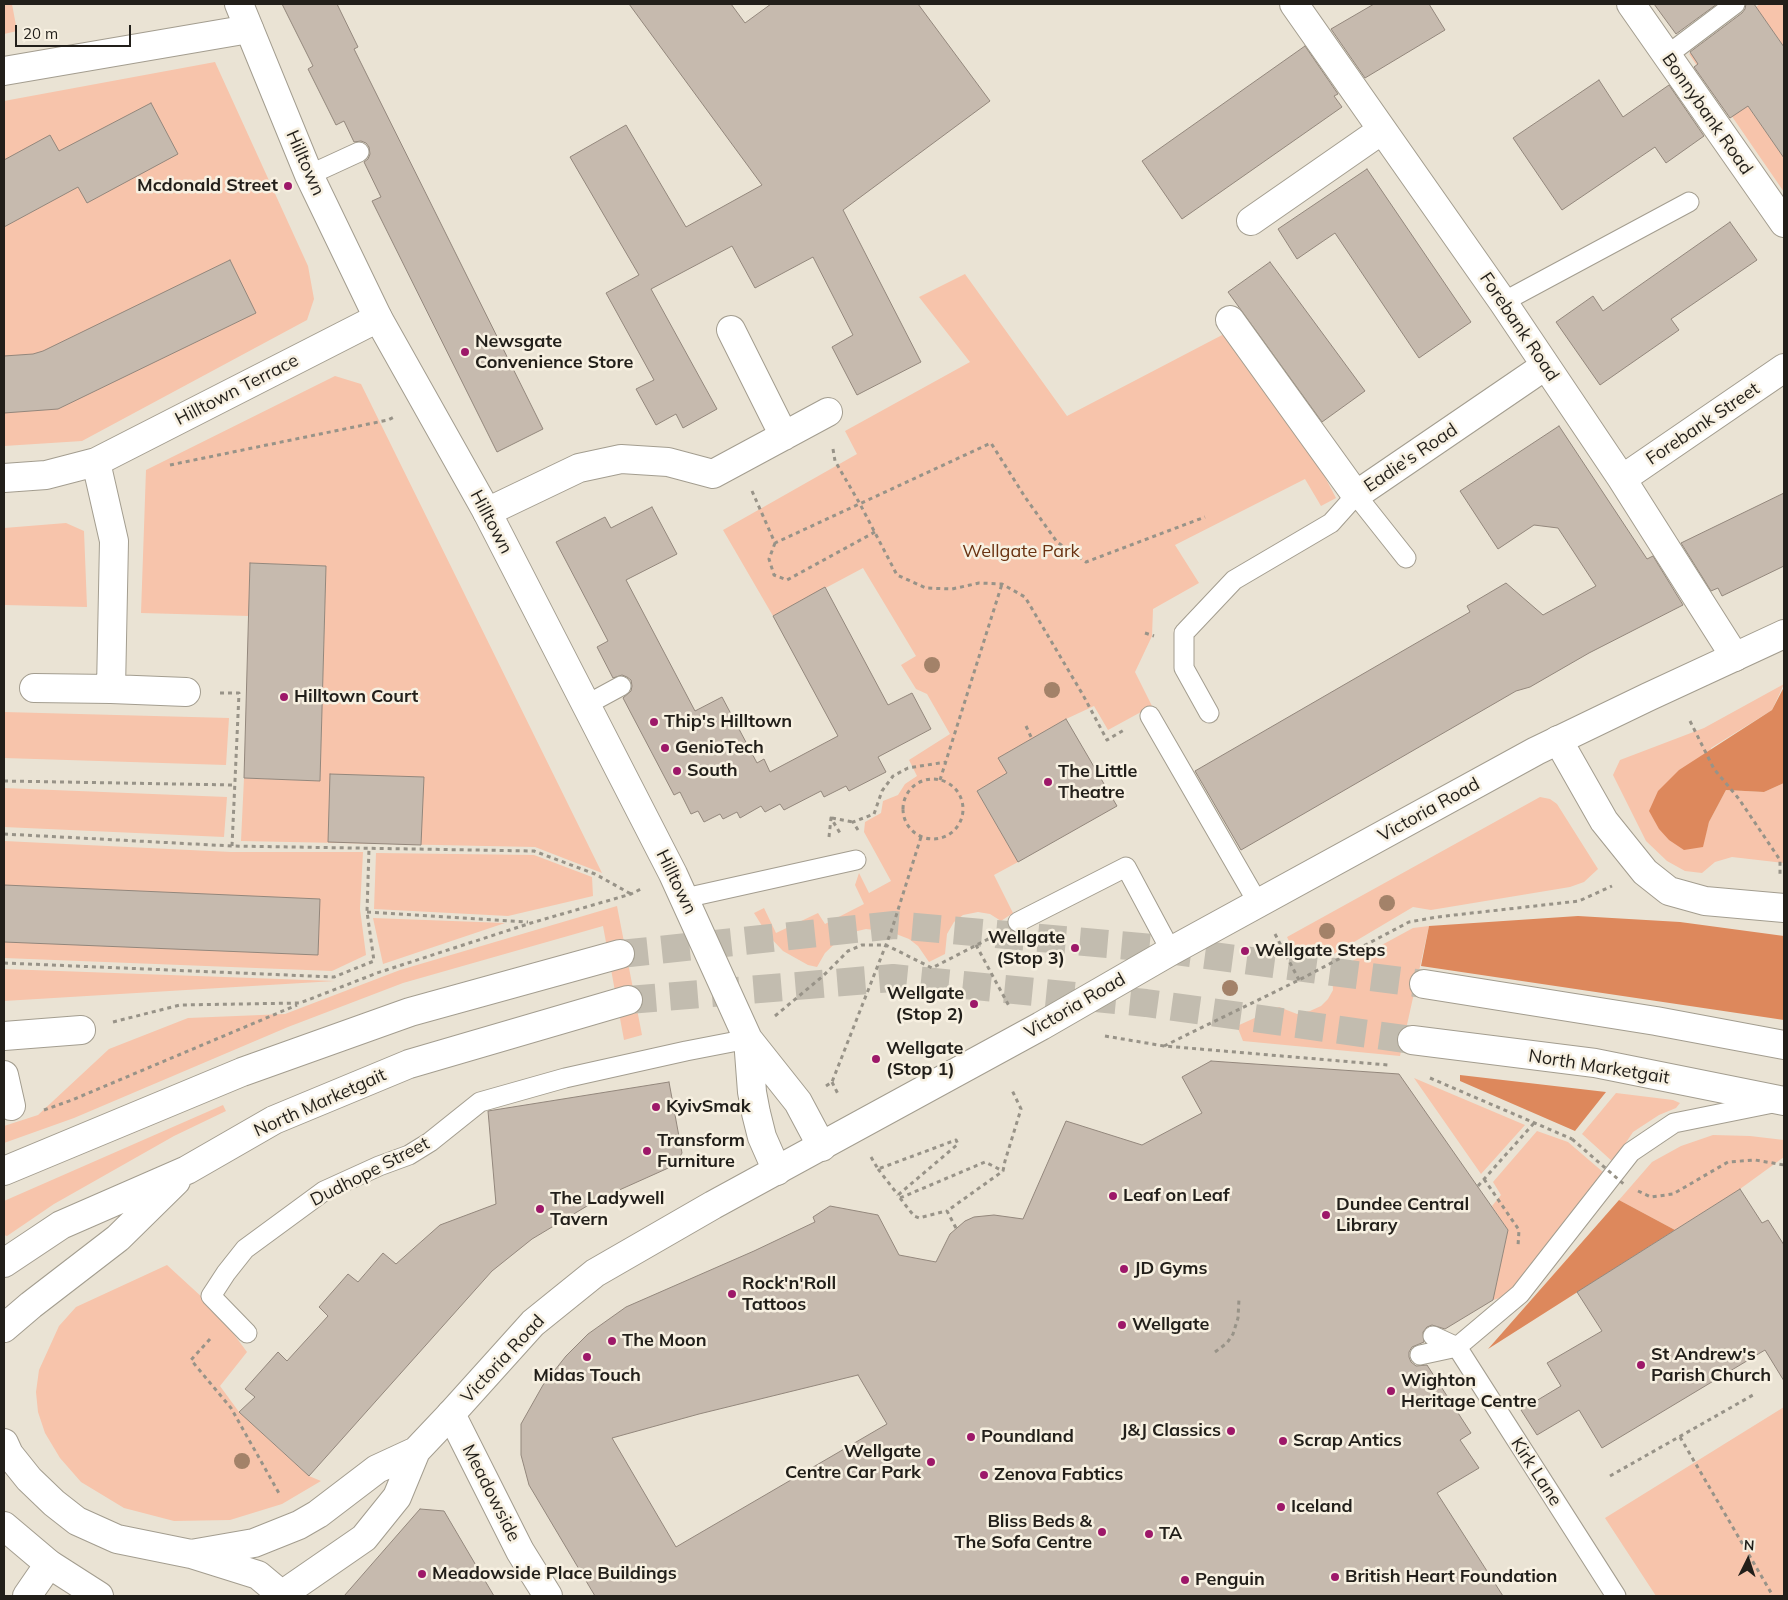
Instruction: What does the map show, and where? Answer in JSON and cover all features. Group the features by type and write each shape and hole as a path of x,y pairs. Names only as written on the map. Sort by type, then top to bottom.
{"street":[{"name":"Hilltown","path":"239,4 309,175 378,318 487,512 679,886 748,1039 798,1102 822,1147"},
{"name":"Forebank Road","path":"1294,4 1503,302 1622,479 1735,657"},
{"name":"Bonnybank Road","path":"1631,4 1784,224"},
{"path":"4,71 249,29"},
{"path":"1251,221 1382,130"},
{"name":"Hilltown Terrace","path":"4,478 46,475 96,462 378,318"},
{"name":"Eadie's Road","path":"1230,320 1356,495 1546,366"},
{"path":"731,330 784,436"},
{"name":"Forebank Street","path":"1622,479 1784,368"},
{"path":"487,512 579,468 621,459 668,462 713,474 828,412"},
{"path":"96,462 114,541 111,689"},
{"name":"Victoria Road","path":"282,1596 364,1538 397,1497 416,1451 533,1323 595,1272 1258,903 1558,740 1784,634"},
{"path":"34,688 186,692"},
{"path":"1558,740 1604,821 1645,872 1669,891 1705,901 1780,907"},
{"path":"4,1171 242,1072 410,1012 620,954"},
{"path":"1424,984 1656,1021 1784,1045"},
{"name":"North Marketgait","path":"4,1263 61,1225 187,1170 274,1120 409,1064 628,1000"},
{"path":"4,1036 81,1030"},
{"name":"Hilltown","path":"748,1039 752,1092 756,1113 762,1136 776,1171"},
{"name":"North Marketgait","path":"1412,1040 1595,1063 1784,1101"},
{"path":"4,1075 11,1106"},
{"path":"4,1328 118,1238 187,1170"},
{"name":"Meadowside","path":"451,1414 520,1551 548,1596"},
{"path":"4,1443 9,1454 29,1480 54,1503 77,1520 117,1539 191,1554 258,1576 282,1596"},
{"name":"Victoria Road","path":"191,1554 254,1543 298,1525 318,1514 377,1469 416,1451"},
{"path":"4,1526 49,1564 99,1596"},
{"path":"27,1596 49,1564"}],"lane":[{"path":"1666,56 1735,4"},
{"path":"309,175 359,152"},
{"path":"1503,302 1689,202"},
{"path":"1209,713 1184,668 1184,633 1234,580 1331,523 1356,495 1406,558"},
{"path":"586,705 622,686"},
{"path":"1150,716 1258,903"},
{"path":"679,886 825,867 856,860"},
{"path":"1018,922 1126,867 1172,951"},
{"name":"Dudhope Street","path":"247,1333 211,1296 245,1249 324,1191 409,1155 430,1142 480,1102 565,1078 748,1039"},
{"path":"1420,1355 1457,1347 1520,1294 1631,1152 1674,1123 1784,1101"},
{"path":"1433,1336 1457,1347"},
{"name":"Kirk Lane","path":"1457,1347 1616,1596"}],"path":[{"path":"166,466 388,420 426,403"},
{"path":"775,543 991,443 1025,497 1057,542 1086,562 1205,517"},
{"path":"834,461 860,504 897,575 926,588 952,589 979,583 1002,584 1025,597 1083,695 1107,740"},
{"path":"759,507 775,543 769,559 774,575 787,580 875,532"},
{"path":"940,780 1002,584"},
{"path":"1690,721 1714,769 1739,799 1780,860 1780,907"},
{"path":"232,846 238,722"},
{"path":"1026,726 1032,738"},
{"path":"831,818 853,822 874,814 882,791 893,776 908,768 946,762"},
{"path":"930,779 940,780 956,790 961,799 961,818 956,827 949,834 941,838 921,837 907,823 903,814 903,804 906,795 912,787 930,779"},
{"path":"4,781 235,785"},
{"path":"831,818 856,860"},
{"path":"825,867 831,818"},
{"path":"853,822 862,838"},
{"path":"4,834 232,846 534,851 595,874 631,894"},
{"path":"798,1102 832,1082 886,945 921,837"},
{"path":"4,963 334,976 374,961 366,912 369,848"},
{"path":"1164,1046 1300,980 1409,922 1437,917 1579,901 1645,872"},
{"path":"39,1112 72,1100 300,1003 377,973 531,923 631,894 679,886"},
{"path":"1258,903 1300,980"},
{"path":"366,912 531,923"},
{"path":"748,1039 823,976 848,951 862,945 886,945 932,968 1002,932"},
{"path":"976,945 993,977"},
{"path":"81,1030 180,1006 300,1003"},
{"path":"1105,1036 1164,1046 1390,1065"},
{"path":"1427,1077 1572,1138 1626,1186 1651,1197 1673,1194 1728,1162 1754,1160 1784,1165"},
{"path":"855,1129 878,1169 914,1216 919,1218 947,1211 1003,1171 1021,1109 1011,1088"},
{"path":"1478,1186 1534,1123"},
{"path":"878,1169 956,1140 958,1144 899,1196"},
{"path":"899,1196 985,1162 1003,1171"},
{"path":"1484,1179 1519,1230 1518,1245 1512,1260 1506,1289 1514,1298"},
{"path":"947,1211 956,1228"},
{"path":"1215,1352 1227,1343 1233,1334 1238,1318 1239,1299"},
{"path":"231,1316 191,1360 231,1408 280,1495 288,1491"},
{"path":"1610,1476 1753,1395"},
{"path":"1680,1437 1773,1596"}],"green space":[{"path":"4,4 12,4 17,31 4,34"},
{"path":"1760,4 1784,4 1784,47 1756,7"},
{"path":"1704,43 1784,158 1784,192 1689,54"},
{"path":"215,62 308,266 314,299 307,320 82,441 4,446 4,101"},
{"name":"Wellgate Park","path":"965,274 1067,416 1226,333 1315,458 1336,498 1321,506 1305,479 1175,545 1199,583 1153,609 1152,636 1135,672 1152,706 1108,730 1094,706 1066,719 999,758 1007,773 977,791 1018,862 994,875 1013,913 1001,921 990,914 978,912 963,915 954,922 947,934 945,954 929,962 918,946 909,939 891,932 866,929 845,934 825,953 817,967 808,965 783,951 767,934 754,913 764,908 776,933 818,913 825,924 864,904 855,885 859,873 869,893 891,881 864,832 865,822 881,813 883,801 898,795 905,784 917,776 909,760 950,734 927,694 916,689 901,665 916,656 863,568 773,616 723,530 857,454 845,431 970,362 919,297"},
{"path":"335,376 361,384 602,873 535,847 241,841 244,778 320,781 326,566 250,563 249,616 141,613 146,470"},
{"path":"66,523 84,531 87,607 4,605 4,528"},
{"path":"1784,684 1772,710 1711,748 1702,847 1709,822 1726,790 1764,792 1784,783 1784,863 1732,857 1715,862 1702,873 1685,871 1667,861 1646,841 1613,775 1620,760 1704,728"},
{"path":"4,712 229,718 226,765 4,758"},
{"path":"4,788 227,797 224,837 4,827"},
{"path":"1540,797 1550,799 1557,804 1598,869 1584,882 1570,887 1431,910 1413,907 1327,958 1318,950 1306,947 1292,947 1287,937"},
{"path":"4,841 231,852 363,852 360,909 366,955 332,971 4,958"},
{"path":"376,853 534,855 592,877 593,896 508,916 374,909"},
{"path":"617,906 642,1035 624,1040 603,926 403,983 288,1027 74,1118 4,1143 4,1126 38,1115 109,1049 188,1018 285,1014 400,970"},
{"path":"373,918 505,923 383,964"},
{"path":"1429,926 1400,1056 1243,1041 1237,1026 1279,1007 1297,1014 1321,1006 1333,990 1332,972 1413,928"},
{"path":"4,969 335,981 4,1001"},
{"path":"1414,1078 1525,1125 1481,1174"},
{"path":"1616,1093 1673,1100 1680,1103 1676,1108 1659,1115 1633,1132 1613,1162 1582,1134"},
{"path":"223,1105 226,1111 174,1136 54,1204 7,1236 4,1235 4,1201"},
{"path":"1537,1131 1568,1142 1603,1172 1506,1296 1493,1300 1508,1230 1492,1206 1501,1195 1493,1182"},
{"path":"1713,1135 1750,1136 1784,1140 1784,1157 1740,1189 1675,1230 1619,1200 1652,1162 1681,1146"},
{"path":"167,1265 216,1310 247,1352 220,1386 239,1412 309,1476 321,1481 282,1504 230,1520 174,1521 124,1508 81,1482 60,1458 45,1433 38,1412 36,1392 39,1370 59,1326 76,1307"},
{"path":"1784,1407 1784,1596 1656,1596 1605,1518"}],"shaded area":[{"path":"1784,687 1784,783 1764,792 1726,790 1709,822 1703,847 1684,850 1669,840 1659,829 1649,811 1658,791 1679,770 1772,710"},
{"path":"1578,916 1680,922 1784,936 1784,1020 1421,966 1429,926"},
{"path":"1460,1075 1606,1092 1575,1131 1460,1081"},
{"path":"1619,1200 1675,1230 1488,1349"}],"building":[{"path":"282,4 337,4 358,47 354,49 543,429 497,452 372,201 381,197 364,162 370,154 369,147 361,141 354,142 344,121 336,125 308,69 313,66"},
{"path":"629,4 731,4 745,23 771,4 918,4 990,101 843,210 921,362 857,395 832,347 853,335 813,257 755,288 732,246 651,289 717,409 683,428 676,414 656,425 636,389 654,380 606,293 639,275 570,157 626,125 686,227 762,185"},
{"path":"1374,4 1429,4 1445,30 1365,78 1331,29"},
{"path":"1654,4 1717,4 1676,34"},
{"path":"1746,4 1754,4 1784,47 1784,158 1748,106 1730,118 1694,67 1698,64 1690,52 1742,13"},
{"path":"1305,46 1338,94 1334,96 1342,107 1182,219 1142,161"},
{"path":"1599,80 1623,117 1669,85 1704,136 1666,163 1655,147 1562,210 1513,138"},
{"path":"151,103 178,154 87,203 78,187 4,227 4,160 50,135 59,151"},
{"path":"1367,169 1471,322 1419,358 1335,233 1297,259 1278,229"},
{"path":"1730,222 1757,260 1671,319 1679,330 1600,385 1556,322 1593,296 1603,311"},
{"path":"230,260 256,313 58,409 4,413 4,356 33,354 43,351"},
{"path":"1270,262 1365,391 1322,422 1228,292"},
{"path":"1559,426 1647,559 1653,556 1683,605 1589,653 1530,687 1516,691 1241,850 1195,771 1470,612 1467,606 1506,583 1543,615 1596,586 1558,528 1534,525 1498,549 1460,491"},
{"path":"1784,493 1784,566 1722,596 1718,588 1711,591 1681,543"},
{"path":"652,507 677,554 626,580 695,711 722,697 757,763 764,759 770,772 838,736 773,616 825,587 888,705 912,693 931,729 878,757 886,772 849,791 846,786 824,797 821,791 784,810 780,804 765,812 761,806 740,818 737,812 723,819 720,814 704,822 698,811 691,814 680,792 674,795 623,698 631,691 631,680 622,675 613,678 597,647 608,641 556,542 605,517 611,528"},
{"name":"Hilltown Court","path":"250,563 326,566 320,781 244,778"},
{"name":"The Little Theatre","path":"1066,719 1117,806 1018,862 977,791 1007,773 998,758"},
{"path":"330,774 424,777 421,845 328,842"},
{"path":"4,885 320,899 318,955 4,942"},
{"name":"Wellgate","path":"1211,1061 1399,1074 1508,1230 1493,1300 1445,1329 1432,1325 1427,1327 1423,1332 1424,1342 1412,1347 1409,1352 1411,1362 1416,1366 1427,1365 1471,1433 1460,1440 1479,1468 1437,1493 1503,1596 595,1596 529,1485 521,1455 521,1424 543,1385 566,1356 588,1334 626,1307 815,1222 813,1217 830,1206 878,1215 899,1255 936,1262 950,1234 965,1221 974,1217 994,1215 1023,1219 1066,1121 1142,1145 1202,1113 1182,1077","holes":["858,1375 887,1424 676,1547 612,1438 699,1414"]},
{"path":"669,1082 682,1153 675,1165 597,1200 532,1239 492,1271 309,1476 239,1412 255,1397 245,1389 278,1352 287,1361 328,1316 319,1307 348,1274 358,1282 383,1253 396,1264 440,1225 496,1204 488,1111"},
{"path":"1740,1189 1762,1223 1768,1220 1784,1245 1784,1381 1765,1350 1602,1448 1579,1410 1537,1435 1521,1410 1561,1386 1547,1363 1602,1331 1577,1292"},
{"name":"Meadowside Place Buildings","path":"420,1509 444,1511 494,1596 344,1596"}],"tunnel":[{"path":"620,954 894,925 1153,948 1424,984"},
{"path":"628,1000 893,978 1146,1003 1412,1040"}],"place":[{"name":"Mcdonald Street","path":"288,186"},
{"name":"Newsgate Convenience Store","path":"465,352"},
{"name":"Hilltown Court","path":"284,697"},
{"name":"Thip's Hilltown","path":"654,722"},
{"name":"GenioTech","path":"665,748"},
{"name":"South","path":"677,771"},
{"name":"The Little Theatre","path":"1048,782"},
{"name":"Wellgate (Stop 3)","path":"1075,948"},
{"name":"Wellgate Steps","path":"1245,951"},
{"name":"Wellgate (Stop 2)","path":"974,1004"},
{"name":"Wellgate (Stop 1)","path":"876,1059"},
{"name":"KyivSmak","path":"656,1107"},
{"name":"Transform Furniture","path":"647,1151"},
{"name":"Leaf on Leaf","path":"1113,1196"},
{"name":"The Ladywell Tavern","path":"540,1209"},
{"name":"Dundee Central Library","path":"1326,1215"},
{"name":"JD Gyms","path":"1124,1269"},
{"name":"Rock'n'Roll Tattoos","path":"732,1294"},
{"name":"Wellgate","path":"1122,1325"},
{"name":"The Moon","path":"612,1341"},
{"name":"Midas Touch","path":"587,1357"},
{"name":"St Andrew's Parish Church","path":"1641,1365"},
{"name":"Wighton Heritage Centre","path":"1391,1391"},
{"name":"J&J Classics","path":"1231,1431"},
{"name":"Poundland","path":"971,1437"},
{"name":"Scrap Antics","path":"1283,1441"},
{"name":"Wellgate Centre Car Park","path":"931,1462"},
{"name":"Zenova Fabtics","path":"984,1475"},
{"name":"Iceland","path":"1281,1507"},
{"name":"Bliss Beds & The Sofa Centre","path":"1102,1532"},
{"name":"TA","path":"1149,1534"},
{"name":"Meadowside Place Buildings","path":"422,1574"},
{"name":"British Heart Foundation","path":"1335,1577"},
{"name":"Penguin","path":"1185,1580"}]}
